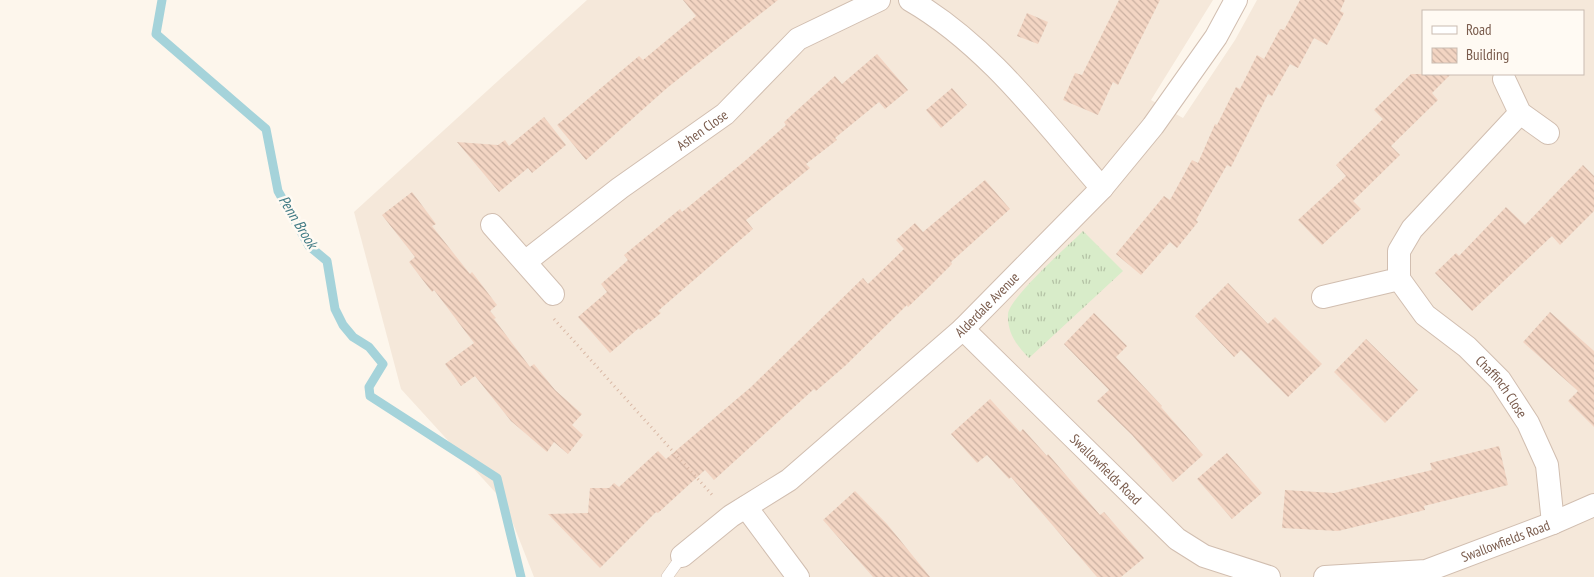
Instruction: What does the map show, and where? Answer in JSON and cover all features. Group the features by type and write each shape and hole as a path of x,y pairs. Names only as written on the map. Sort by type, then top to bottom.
{"street":[{"name":"Ashen Close","path":"525,262 620,188 725,114 798,39 879,0"},
{"path":"910,0 962,35 1012,86 1102,188"},
{"name":"Alderdale Avenue","path":"682,556 738,511 789,480 963,329 1102,188 1153,126 1216,37 1236,0"},
{"path":"1504,79 1520,113 1548,133"},
{"path":"1323,297 1399,279 1399,251 1412,229 1520,113"},
{"path":"492,226 553,294"},
{"name":"Chaffinch Close","path":"1399,279 1425,315 1467,347 1500,380 1528,423 1547,465 1554,523"},
{"name":"Swallowfields Road","path":"963,329 1177,538 1204,556 1269,577"},
{"name":"Swallowfields Road","path":"1325,577 1428,574 1594,505"},
{"path":"738,511 798,577"}],"lane":[{"path":"667,577 682,556"}],"path":[{"path":"553,294 548,312 738,511"}],"shaded area":[{"path":"587,0 1213,0 1151,100 1183,118 1235,40 1257,0 1594,0 1594,577 534,577 505,503 401,389 354,212"}],"green space":[{"path":"1083,231 1123,271 1029,358 1017,344 1011,333 1008,314 1011,306 1028,284"}],"building":[{"path":"683,0 778,0 667,88 586,160 557,125 639,56 643,60 696,16"},
{"path":"1119,0 1160,0 1118,85 1113,82 1098,115 1063,100 1075,73 1082,75"},
{"path":"1300,0 1345,0 1340,11 1344,13 1327,45 1314,38 1298,68 1290,64 1272,96 1268,94 1231,167 1227,165 1196,220 1198,222 1177,248 1170,242 1141,275 1116,254 1164,196 1170,200 1192,160 1198,163 1215,124 1217,125 1236,87 1240,89 1257,55 1264,59 1280,29 1284,30"},
{"path":"1027,13 1048,22 1038,44 1017,36"},
{"path":"877,54 908,90 885,109 879,102 835,138 837,140 806,164 810,168 746,220 753,229 658,311 661,313 640,330 639,328 610,353 578,317 607,292 601,284 628,260 624,255 680,209 682,212 746,160 786,125 784,122 835,76 842,84"},
{"path":"1411,74 1450,75 1432,93 1438,100 1391,146 1400,155 1353,201 1361,209 1322,245 1298,220 1346,176 1336,165 1383,119 1374,110"},
{"path":"952,88 967,105 941,128 926,110"},
{"path":"544,117 566,145 532,173 528,168 499,192 457,142 498,145 505,140 509,146"},
{"path":"1583,165 1594,176 1594,211 1560,245 1552,236 1472,311 1435,273 1456,253 1459,256 1506,207 1525,225"},
{"path":"985,180 1010,209 951,262 952,264 930,286 908,307 907,305 845,366 816,391 814,389 714,480 705,470 658,513 656,512 600,568 548,514 588,513 590,488 609,488 614,483 619,487 658,451 666,459 751,387 863,278 868,284 904,249 896,240 915,223 923,232"},
{"path":"412,192 436,224 432,226 470,274 472,272 497,305 490,311 496,318 494,319 530,367 534,364 555,390 582,414 572,425 583,435 568,454 554,442 547,452 511,421 475,376 461,386 445,364 474,343 434,290 432,292 409,262 415,257 382,215"},
{"path":"1228,283 1268,324 1275,317 1322,364 1288,397 1241,350 1234,357 1195,316"},
{"path":"1550,312 1594,351 1594,427 1568,401 1578,391 1523,342"},
{"path":"1094,313 1127,346 1116,357 1162,406 1203,455 1173,482 1132,435 1097,401 1109,390 1064,344"},
{"path":"1366,339 1418,390 1385,423 1334,372"},
{"path":"990,399 1020,432 1023,429 1047,456 1048,454 1100,515 1104,512 1144,558 1121,577 1097,577 1011,477 1009,479 987,455 977,463 951,434"},
{"path":"1499,446 1508,485 1424,506 1425,510 1338,531 1282,528 1285,490 1334,493 1432,470 1430,463"},
{"path":"1227,453 1262,493 1232,519 1197,479"},
{"path":"855,491 887,524 930,577 873,577 823,520"}],"waterway":[{"name":"Penn Brook","path":"162,0 156,34 266,129 278,191 309,246 327,261 335,309 343,325 353,337 369,347 383,364 369,387 370,396 497,478 521,577"}]}
